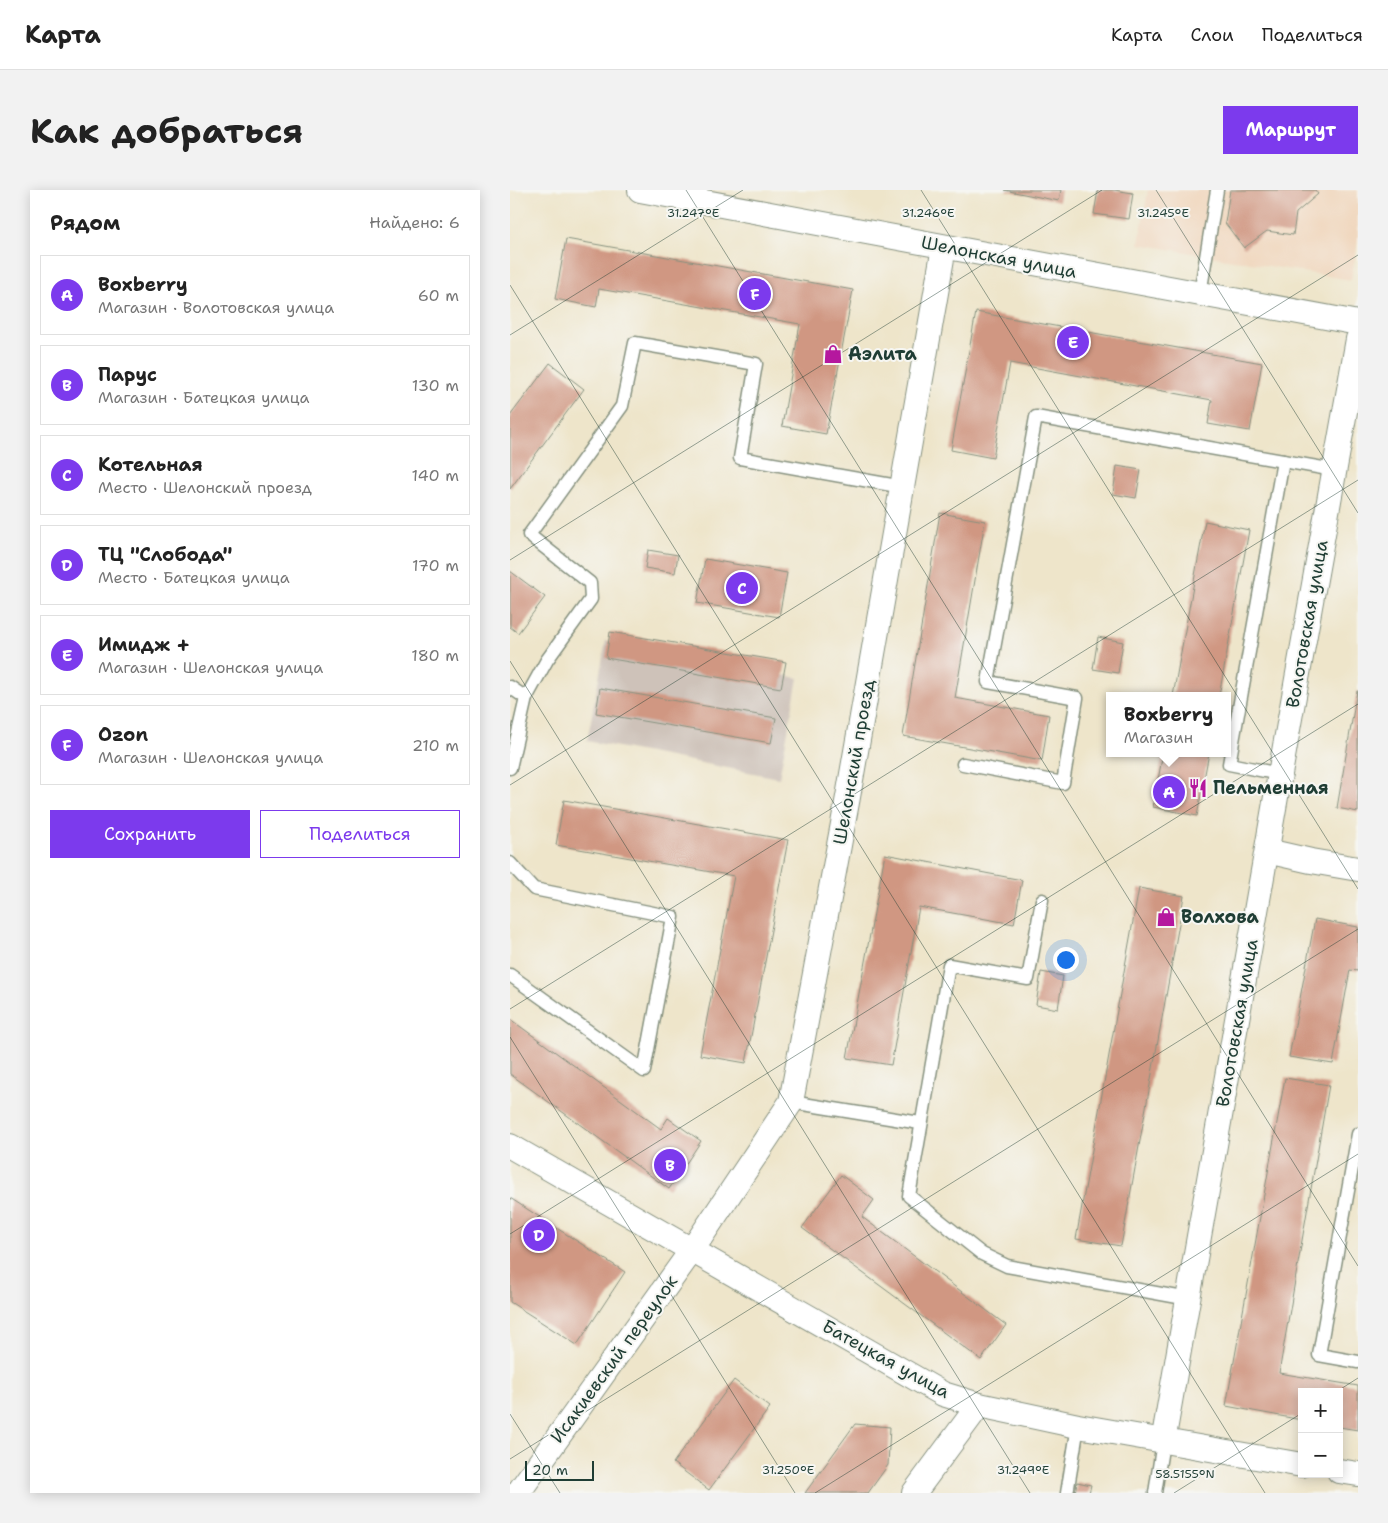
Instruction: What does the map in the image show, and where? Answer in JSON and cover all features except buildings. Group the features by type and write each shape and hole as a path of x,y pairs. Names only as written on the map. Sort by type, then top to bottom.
{"street":[{"name":"Шелонская улица","path":"640,190 1358,323"},
{"name":"Шелонский проезд","path":"692,1250 791,1102 848,797 944,247"},
{"name":"Волотовская улица","path":"1164,1442 1358,339"},
{"path":"1267,851 1358,869"},
{"name":"Батецкая улица","path":"510,1146 943,1394 979,1406 1078,1426 1298,1464"},
{"name":"Исакиевский переулок","path":"518,1493 692,1250"},
{"path":"914,1493 979,1406"},
{"path":"1343,1472 1358,1474"}],"lane":[{"path":"1200,294 1217,190"},
{"path":"510,768 512,750 526,698 547,660 591,599 590,583 529,535 622,406 635,343 756,364 740,458 903,487"},
{"path":"964,764 1063,782 1077,698 988,682 1036,417 1334,470"},
{"path":"1231,753 1283,461"},
{"path":"510,687 526,698"},
{"path":"1230,757 1229,764 1280,774"},
{"path":"510,863 534,889 673,917 644,1071 510,975"},
{"path":"1042,900 1028,979 948,965 909,1196 982,1254 1007,1266 1189,1299"},
{"path":"791,1102 920,1123"},
{"path":"1358,1134 1320,1355 1358,1362"},
{"path":"1067,1493 1078,1426"},
{"path":"1155,1493 1164,1442"}],"shaded area":[{"path":"1148,190 1358,190 1358,241 1351,280 1139,244"},
{"path":"606,641 798,678 779,778 587,741"}],"place":[{"name":"Ozon","path":"755,294"},
{"name":"Имидж +","path":"1073,342"},
{"name":"Аэлита","path":"833,354"},
{"name":"Котельная","path":"742,588"},
{"name":"Пельменная","path":"1198,788"},
{"name":"Boxberry","path":"1169,792"},
{"name":"Волхова","path":"1166,917"},
{"name":"Парус","path":"670,1165"},
{"name":"ТЦ \"Слобода\"","path":"539,1235"}]}
